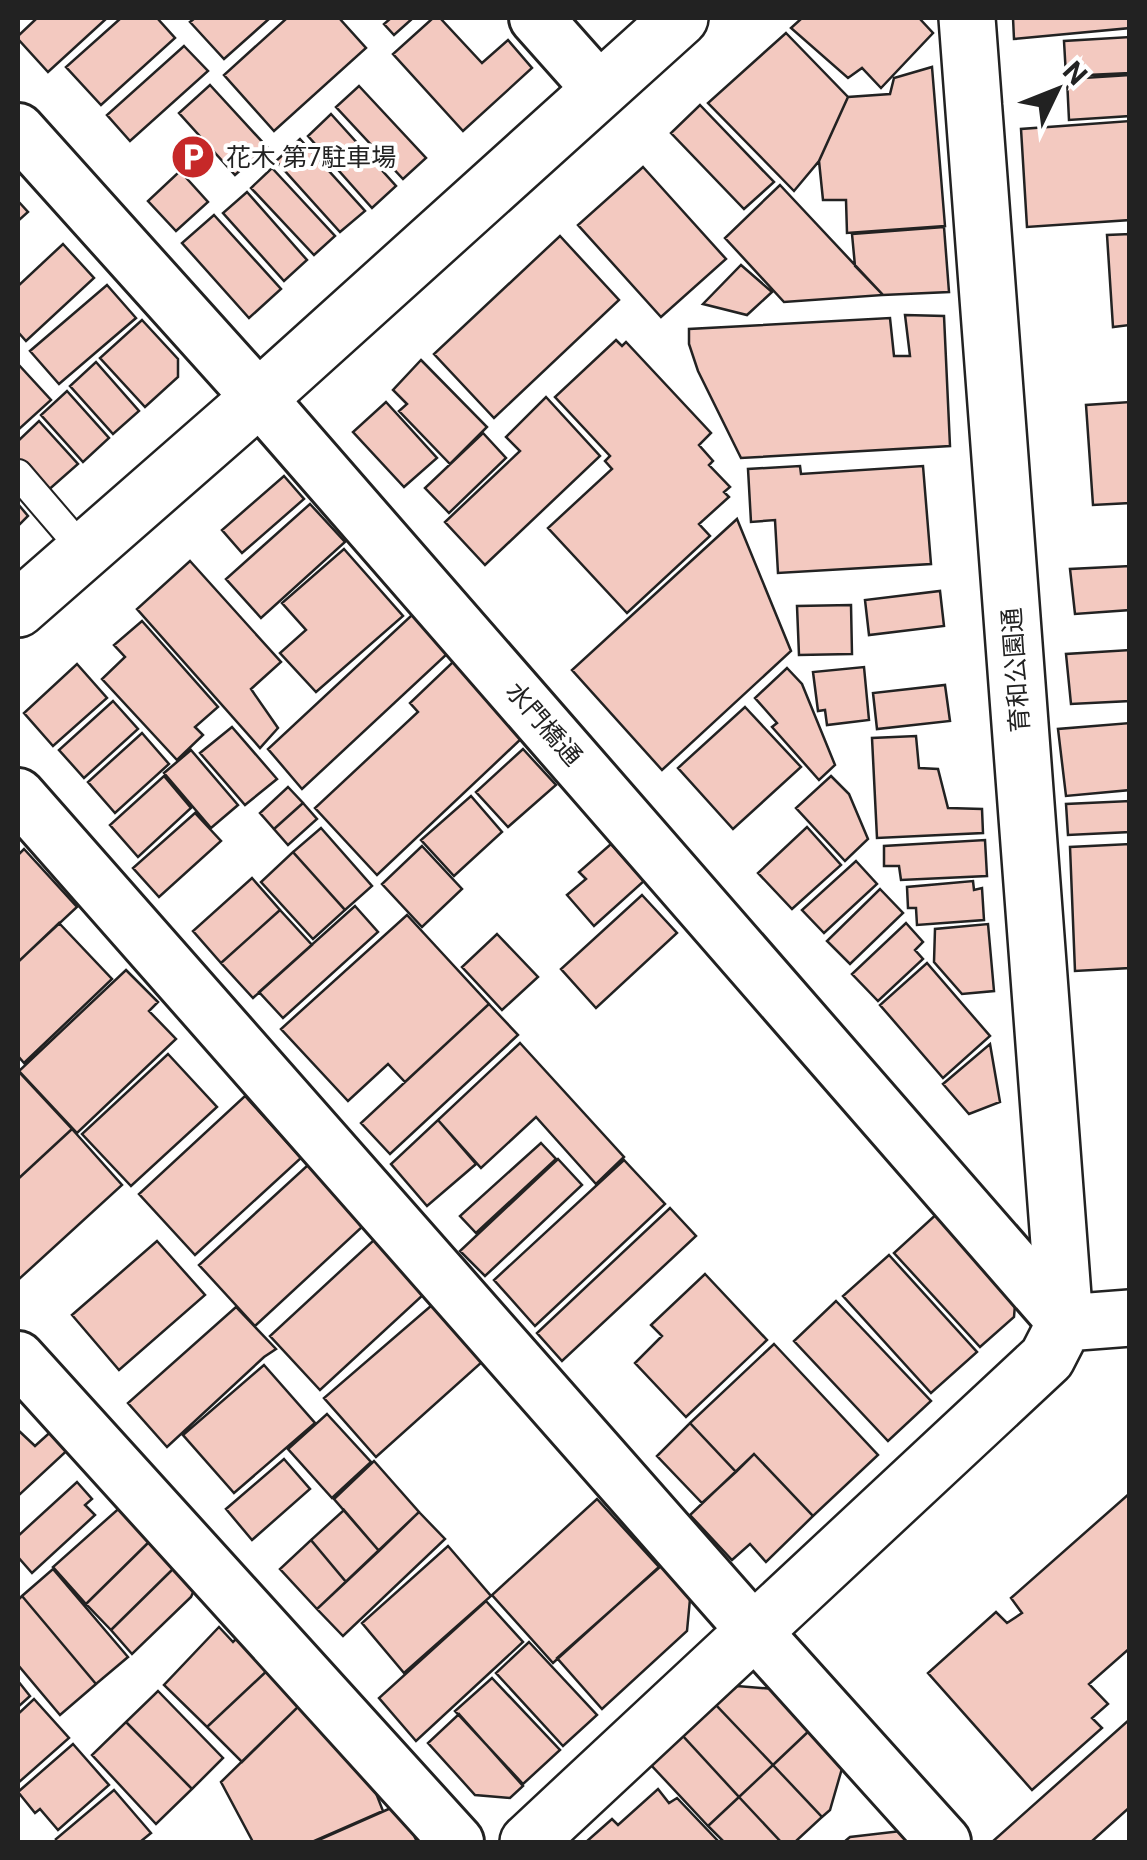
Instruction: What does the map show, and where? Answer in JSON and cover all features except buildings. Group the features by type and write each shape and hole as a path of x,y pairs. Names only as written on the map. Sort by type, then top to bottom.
{"street":[{"path":"536,18 600,90"},
{"path":"18,609 260,398 680,18"},
{"name":"育和公園通","path":"966,18 1065,1323"},
{"name":"水門橋通","path":"18,130 260,398 1065,1323"},
{"path":"18,795 754,1632 944,1842"},
{"path":"528,1842 1046,1358 1065,1323 1130,1318"},
{"path":"18,1358 457,1842"}],"lane":[{"path":"18,474 84,551"}],"place":[{"name":"花木 第7駐車場","path":"193,157"}]}
